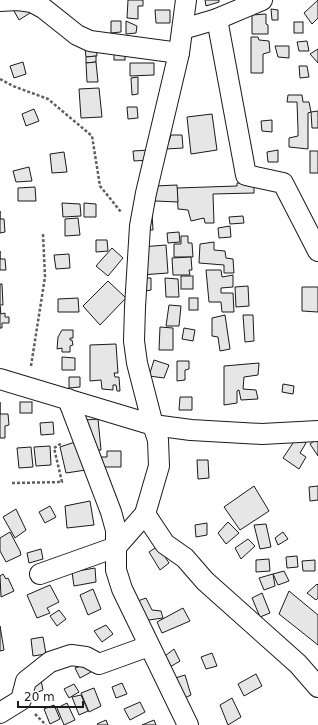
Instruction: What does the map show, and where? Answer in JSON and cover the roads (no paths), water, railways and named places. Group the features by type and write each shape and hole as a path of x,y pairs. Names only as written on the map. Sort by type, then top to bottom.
{"street":[{"path":"0,1 18,0 32,2 43,8 77,35 90,41 179,53"},
{"path":"40,574 116,547 145,514 159,466 158,440 137,364 134,342 135,307 140,226 146,193 179,53 186,0"},
{"path":"182,29 217,19 262,0"},
{"path":"217,19 246,175 283,183 318,251"},
{"path":"0,379 153,425 191,430 262,434 318,431"},
{"path":"68,400 111,512 116,530 116,570 122,589 188,725"},
{"path":"145,514 165,544 185,558 205,581 298,664 318,687"},
{"path":"0,713 21,700 26,681 50,662 71,655 86,656 99,664 149,646"}]}
